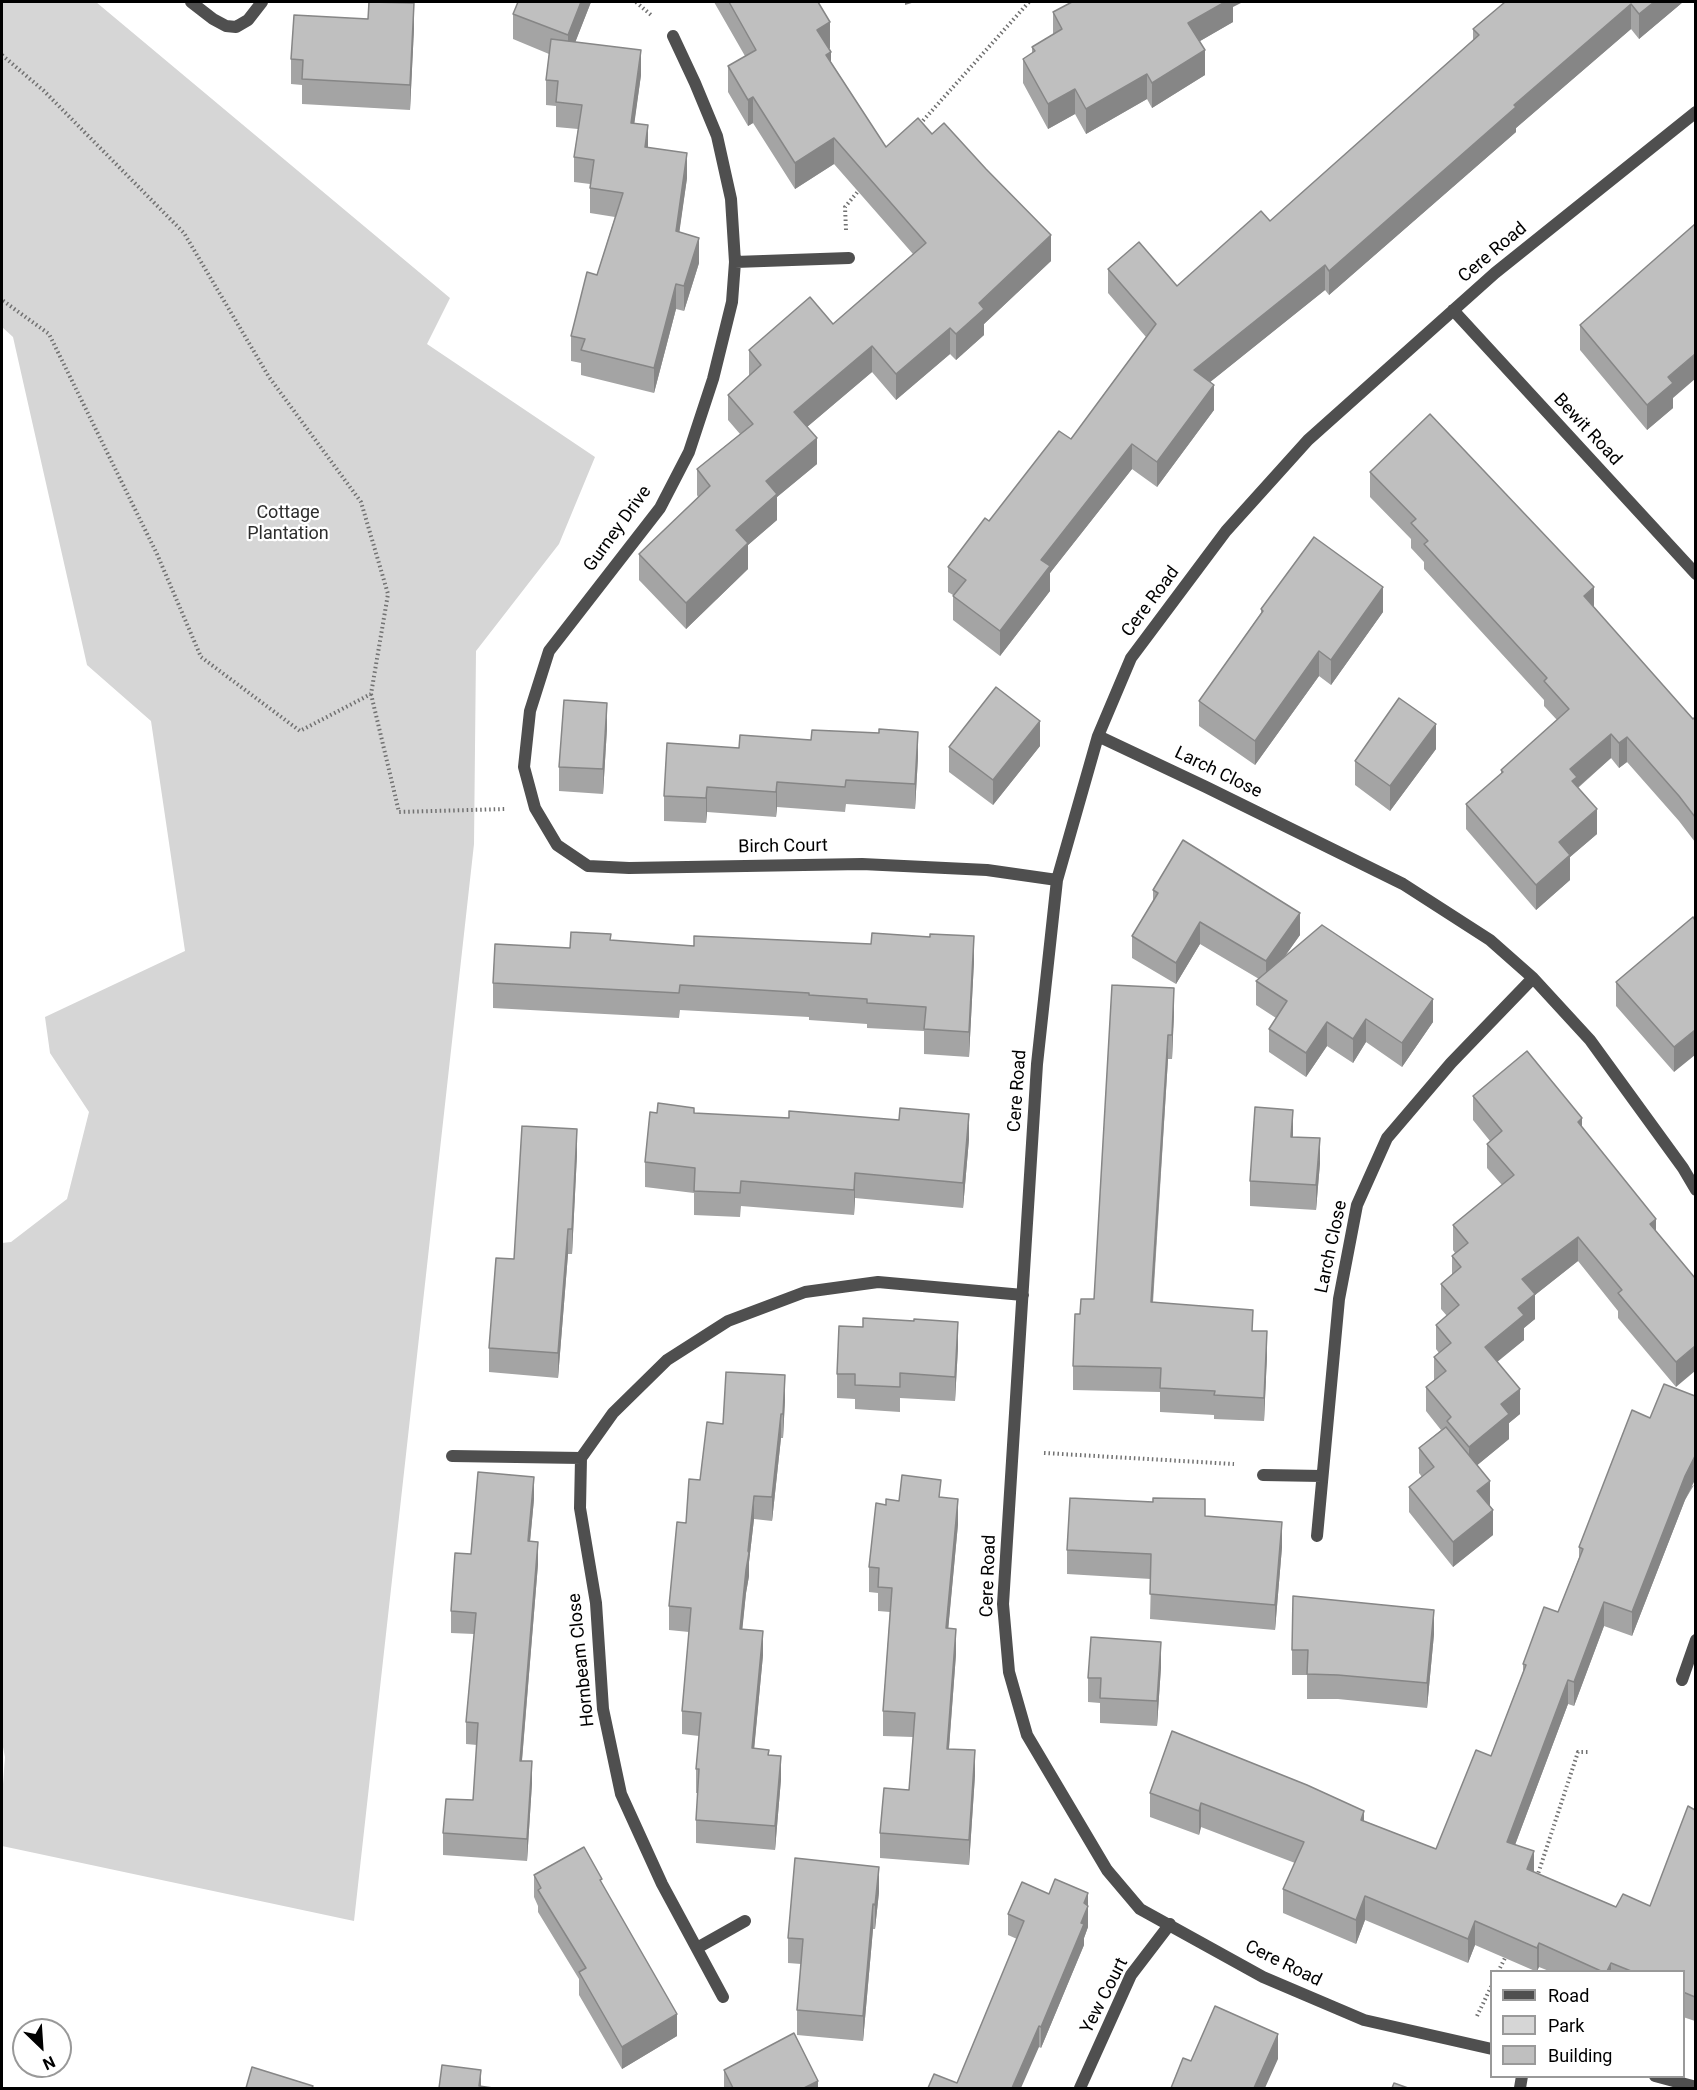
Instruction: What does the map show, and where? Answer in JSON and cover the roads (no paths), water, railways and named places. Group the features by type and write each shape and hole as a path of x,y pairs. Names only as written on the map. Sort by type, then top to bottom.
{"street":[{"path":"190,2 213,19 226,26 236,27 248,20 262,2"},
{"name":"Gurney Drive","path":"535,808 524,767 530,711 549,651 660,508 689,452 713,379 732,302 735,262 731,199 717,136 674,36"},
{"name":"Cere Road","path":"1490,2049 1364,2020 1263,1977 1140,1909 1107,1870 1028,1735 1009,1672 1003,1604 1037,1064 1057,880 1098,736 1131,658 1226,531 1308,440 1495,273 1695,112"},
{"path":"735,262 849,258"},
{"name":"Bewit Road","path":"1453,310 1695,574"},
{"name":"Larch Close","path":"1098,736 1403,884 1490,940 1533,978 1590,1040 1683,1168 1695,1190"},
{"name":"Birch Court","path":"535,808 557,845 588,866 628,868 862,864 987,870 1057,880"},
{"name":"Larch Close","path":"1317,1536 1339,1299 1357,1205 1387,1138 1451,1063 1533,978"},
{"path":"452,1456 581,1458 613,1413 667,1360 728,1321 805,1292 878,1282 1023,1295"},
{"name":"Hornbeam Close","path":"581,1458 580,1508 596,1603 603,1710 621,1794 662,1884 723,1996"},
{"path":"1263,1475 1322,1476"},
{"path":"1682,1680 1695,1641"},
{"path":"697,1948 745,1921"},
{"name":"Yew Court","path":"1080,2088 1131,1975 1170,1924"},
{"path":"1662,2078 1695,2087"}],"park label":[{"name":"Cottage Plantation","path":"288,523"}]}
